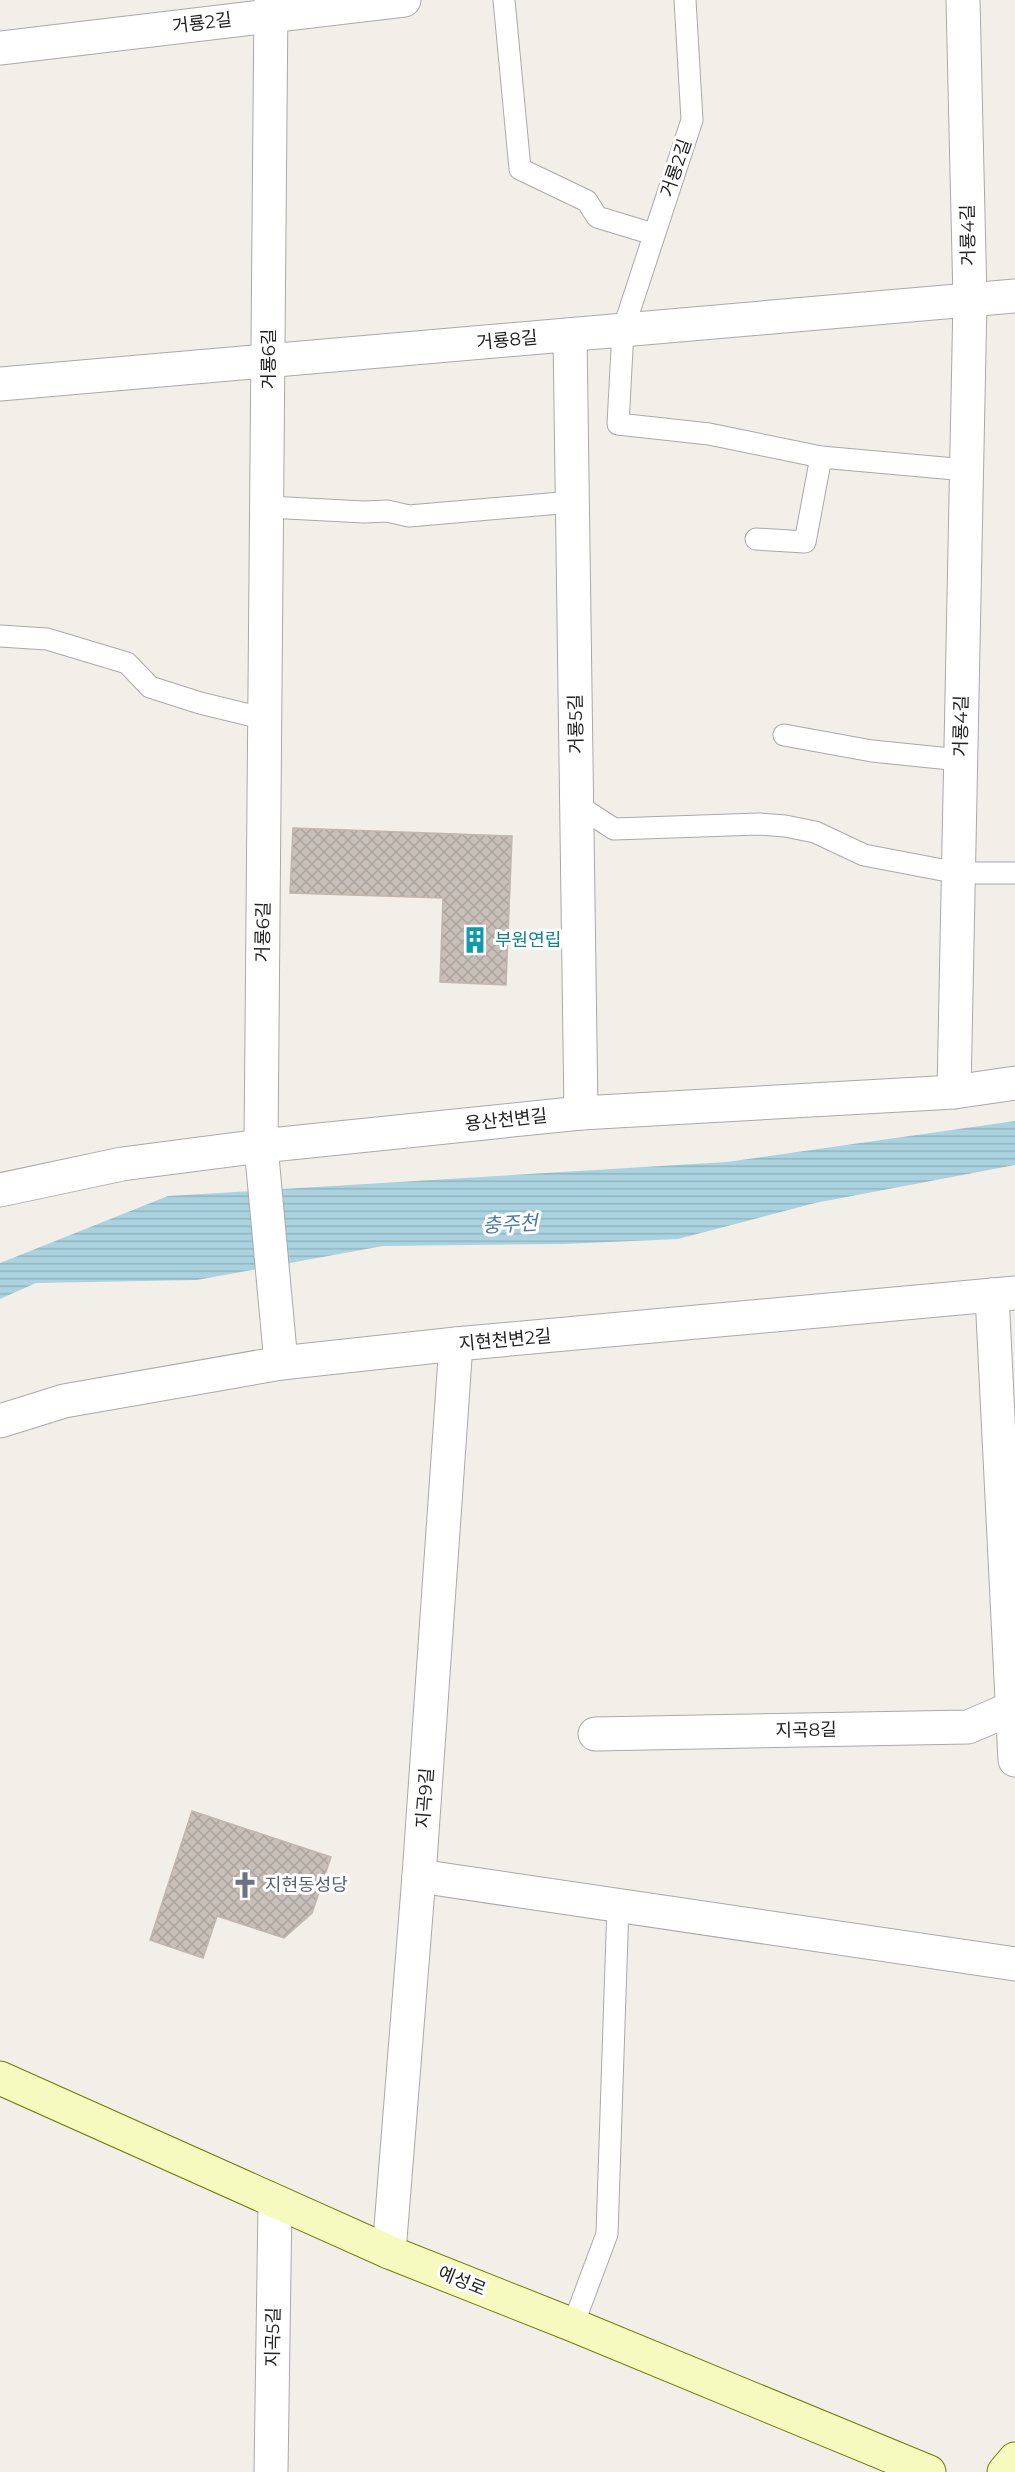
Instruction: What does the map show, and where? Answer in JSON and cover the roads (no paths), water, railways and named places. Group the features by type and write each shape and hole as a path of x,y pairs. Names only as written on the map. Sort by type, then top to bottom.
{"main road":[{"name":"예성로","path":"0,2078 275,2203 389,2252 573,2325 929,2472"},
{"path":"1004,2472 1015,2459"}],"street":[{"name":"거룡2길","path":"0,48 272,8 404,0"},
{"name":"거룡4길","path":"954,1092 970,300 963,0"},
{"name":"거룡6길","path":"272,8 261,1146 281,1363"},
{"name":"거룡8길","path":"0,384 1015,296"},
{"name":"거룡5길","path":"570,335 581,1113"},
{"name":"용산천변길","path":"0,1190 122,1164 261,1146 581,1113 954,1092 1015,1083"},
{"name":"지현천변2길","path":"0,1421 64,1401 281,1363 456,1344 1003,1294"},
{"path":"1003,1294 1015,1760"},
{"name":"지곡9길","path":"389,2252 420,1876 456,1344"},
{"name":"지곡8길","path":"596,1734 968,1727 1014,1708"},
{"path":"420,1876 1015,1964"},
{"name":"지곡5길","path":"271,2472 275,2203"}],"lane":[{"path":"504,0 520,169 587,201 597,217 653,234"},
{"name":"거룡2길","path":"623,330 692,120 685,0"},
{"path":"623,330 618,424 710,434 821,457 966,470"},
{"path":"756,539 805,542 821,457"},
{"path":"268,507 387,511 409,516 572,502"},
{"path":"0,636 47,639 127,663 150,687 200,703 266,719"},
{"path":"784,735 872,752 960,760"},
{"path":"577,805 614,830 759,824 785,826 815,832 864,855 958,873 1015,873"},
{"path":"573,2325 608,2234 618,1905"}],"water":[{"name":"충주천","path":"1015,1121 1015,1165 815,1203 678,1239 563,1244 383,1246 197,1280 36,1283 0,1299 0,1263 168,1196 727,1162"}],"place":[{"name":"부원연립","path":"475,940"},
{"name":"지현동성당","path":"245,1885"}]}
